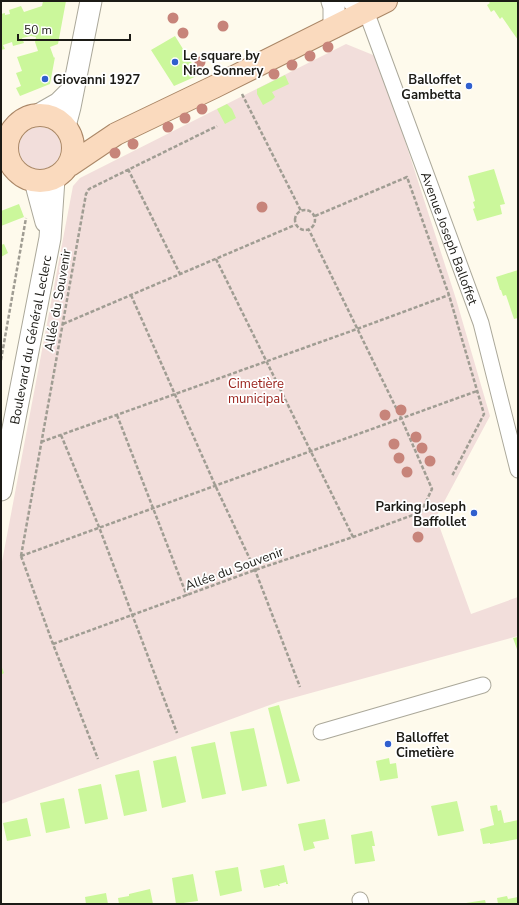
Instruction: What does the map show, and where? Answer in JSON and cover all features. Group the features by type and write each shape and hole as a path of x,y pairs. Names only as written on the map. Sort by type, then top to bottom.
{"main road":[{"path":"67,129 90,1"},
{"path":"332,1 334,7 334,27"},
{"path":"36,178 116,134 334,27 360,6 386,1"},
{"path":"38,115 59,103 73,89"},
{"path":"38,115 48,116 57,120 67,129 73,140 73,157 36,178 12,166 4,145 12,131 19,123 28,117 38,115"},
{"path":"67,129 90,135 116,134"},
{"name":"Boulevard du Général Leclerc","path":"1,490 50,238 36,178"}],"street":[{"name":"Avenue Joseph Balloffet","path":"360,6 481,323 518,470"},
{"path":"321,732 388,718 483,685"}],"path":[{"path":"241,91 301,211"},
{"name":"Allée du Souvenir","path":"21,556 86,194 89,189 217,126"},
{"path":"128,169 180,274"},
{"path":"315,216 408,176 449,295 484,414 452,476"},
{"path":"1,360 30,198 36,178"},
{"path":"301,211 309,211 315,216 314,225 309,230 298,229 295,225 296,217 301,211"},
{"path":"63,324 295,225"},
{"path":"309,230 401,418"},
{"path":"216,259 353,537"},
{"path":"132,295 215,485 255,570 300,687"},
{"path":"41,442 449,295"},
{"path":"98,759 53,644 21,556 477,391"},
{"path":"117,415 186,596"},
{"name":"Allée du Souvenir","path":"53,644 255,570 421,512 432,489 401,418"},
{"path":"61,435 177,733"}],"green space":[{"name":"Cimetière municipal","path":"346,44 378,57 456,299 490,416 436,517 471,614 518,597 518,636 278,702 1,804 1,567 73,186 80,178"},
{"path":"36,127 44,127 55,133 61,144 61,152 55,163 44,169 36,169 25,163 19,152 19,144 25,133"}],"building":[{"path":"43,1 66,1 58,44 50,47 54,58 55,57 50,84 20,96 16,88 21,86 16,73 22,71 17,57 38,51 35,42 36,37 31,36 22,38 24,43 13,46 12,42 3,45 5,49 1,50 1,14 10,14 9,10 21,6 24,12 42,6"},
{"path":"488,1 518,1 518,40 502,17 500,19 494,10 491,12 487,5 490,3"},
{"name":"Le square by Nico Sonnery","path":"175,36 199,75 174,86 151,50"},
{"path":"285,75 289,84 272,92 275,97 263,105 257,94 257,89"},
{"path":"227,104 232,109 236,118 225,124 217,109"},
{"path":"494,169 505,204 500,205 502,214 477,221 473,209 475,208 473,202 475,201 468,176"},
{"path":"19,204 24,217 1,226 1,211"},
{"path":"4,244 8,253 1,257 1,245"},
{"path":"518,270 518,318 514,319 506,295 503,296 496,277"},
{"path":"518,637 518,652 513,638"},
{"path":"1,665 4,673 1,675"},
{"path":"279,705 300,781 287,784 268,708"},
{"path":"254,728 267,786 242,791 230,732"},
{"path":"215,742 226,794 202,799 191,747"},
{"path":"176,756 186,802 162,808 153,761"},
{"path":"389,758 390,764 396,763 398,778 380,781 376,761"},
{"path":"139,770 147,811 124,816 115,775"},
{"path":"101,784 108,819 85,824 78,789"},
{"path":"64,798 70,828 46,833 40,803"},
{"path":"457,801 464,831 438,836 431,806"},
{"path":"497,805 498,811 501,810 504,823 518,820 518,839 483,844 480,829 494,825 490,806"},
{"path":"27,818 31,836 7,841 3,823"},
{"path":"325,819 329,839 313,842 315,848 304,851 298,824"},
{"path":"372,831 375,846 372,846 375,861 355,864 351,835"},
{"path":"284,865 288,884 286,884 286,882 279,884 280,886 278,885 264,888 260,870"},
{"path":"238,867 242,891 220,896 215,871"},
{"path":"193,874 198,901 176,904 172,878"},
{"path":"150,889 153,904 119,904 118,898"},
{"path":"106,893 108,904 86,904 85,897"},
{"path":"507,896 508,899 518,897 518,904 498,904 497,898"},
{"path":"485,900 486,904 466,904 466,903"}],"place":[{"name":"Le square by Nico Sonnery","path":"175,62"},
{"name":"Giovanni 1927","path":"45,79"},
{"name":"Balloffet Gambetta","path":"469,86"},
{"name":"Parking Joseph Baffollet","path":"474,513"},
{"name":"Balloffet Cimetière","path":"388,744"}]}
